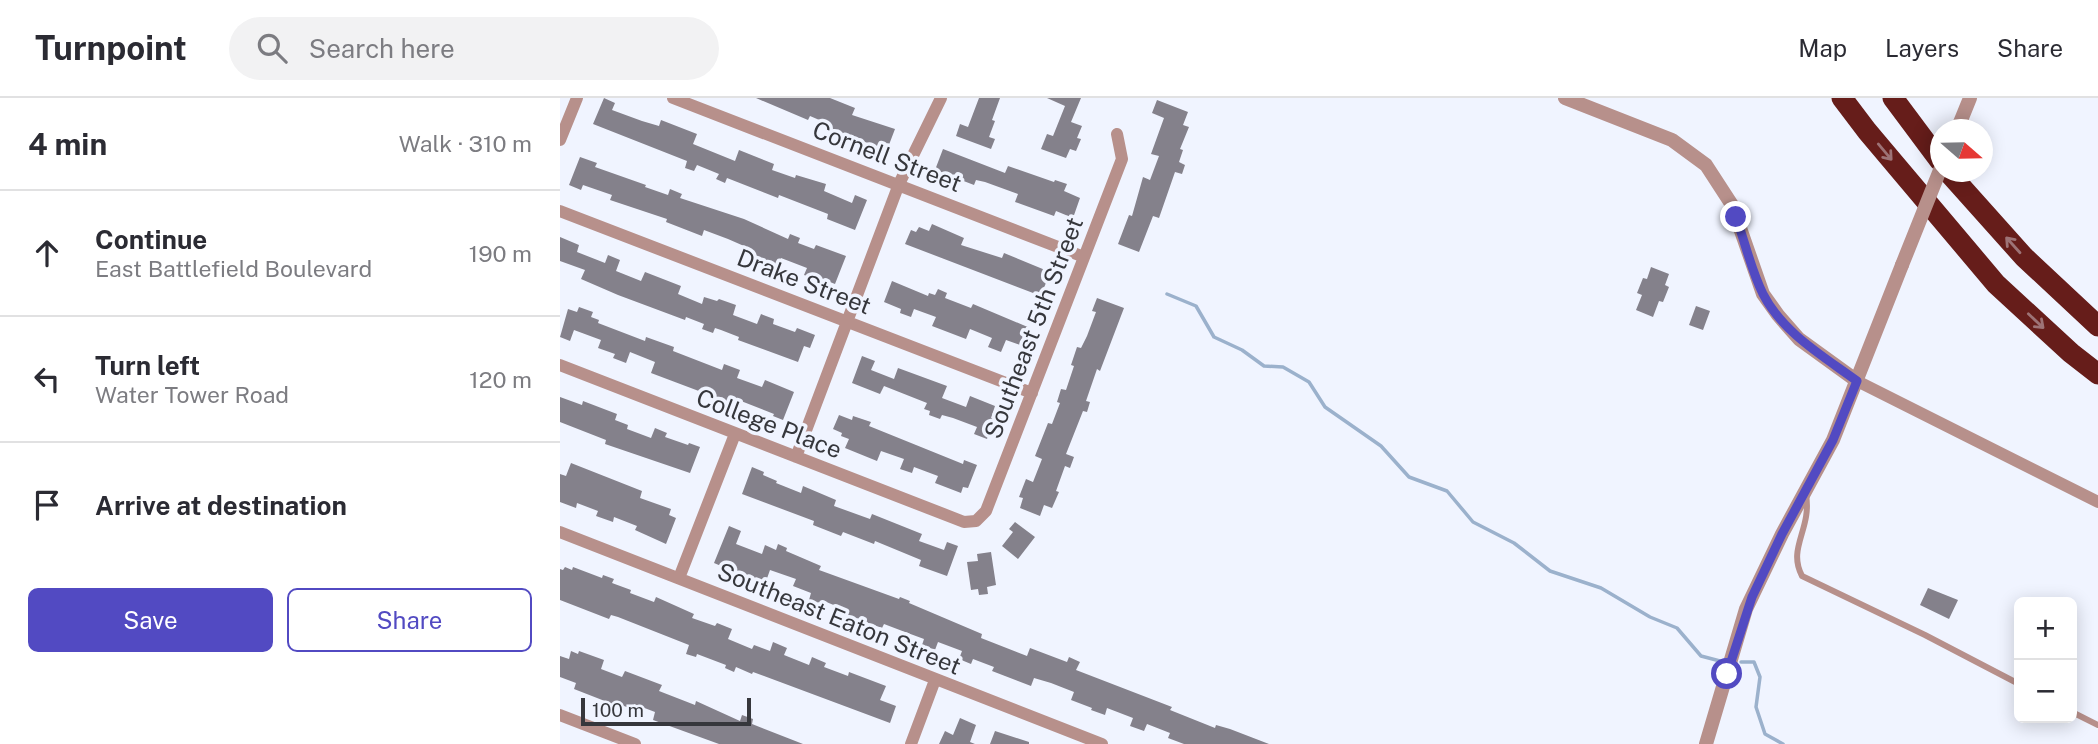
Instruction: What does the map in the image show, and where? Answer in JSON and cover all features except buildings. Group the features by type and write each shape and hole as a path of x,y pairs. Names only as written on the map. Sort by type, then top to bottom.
{"highway":[{"path":"1842,98 1996,284 2071,353 2098,374"},
{"path":"1893,98 1930,147"},
{"path":"1957,182 2024,257 2098,326"}],"street":[{"path":"560,139 576,98"},
{"name":"Cornell Street","path":"673,98 1084,257"},
{"path":"796,457 899,184 941,98"},
{"path":"1565,98 1672,140 1706,165 1732,205 1763,294 1799,339 1857,381 2098,502"},
{"path":"1962,119 1970,99"},
{"name":"Southeast 5th Street","path":"964,522 976,521 986,511 1122,159 1117,134"},
{"path":"1706,744 1746,609 1782,534 1833,440 1936,182"},
{"name":"Drake Street","path":"560,211 1032,393"},
{"name":"College Place","path":"560,365 964,522"},
{"path":"680,578 735,434"},
{"name":"Southeast Eaton Street","path":"560,532 1102,744"},
{"path":"911,744 935,680"},
{"path":"560,715 635,744"}],"lane":[{"path":"1805,493 1808,507 1806,525 1796,552 1795,564 1802,576 2014,681"},
{"path":"2077,715 2098,726"}],"waterway":[{"path":"1167,294 1196,306 1214,337 1242,350 1264,366 1283,367 1309,382 1325,407 1381,446 1409,477 1447,491 1473,522 1514,543 1550,571 1601,588 1650,617 1677,628 1701,656 1720,661"},
{"path":"1741,662 1754,662 1760,677 1756,707 1765,734 1783,744"}],"route":[{"path":"1727,674 1746,609 1782,534 1833,440 1857,381 1799,339 1778,315 1763,294 1736,217"}]}
